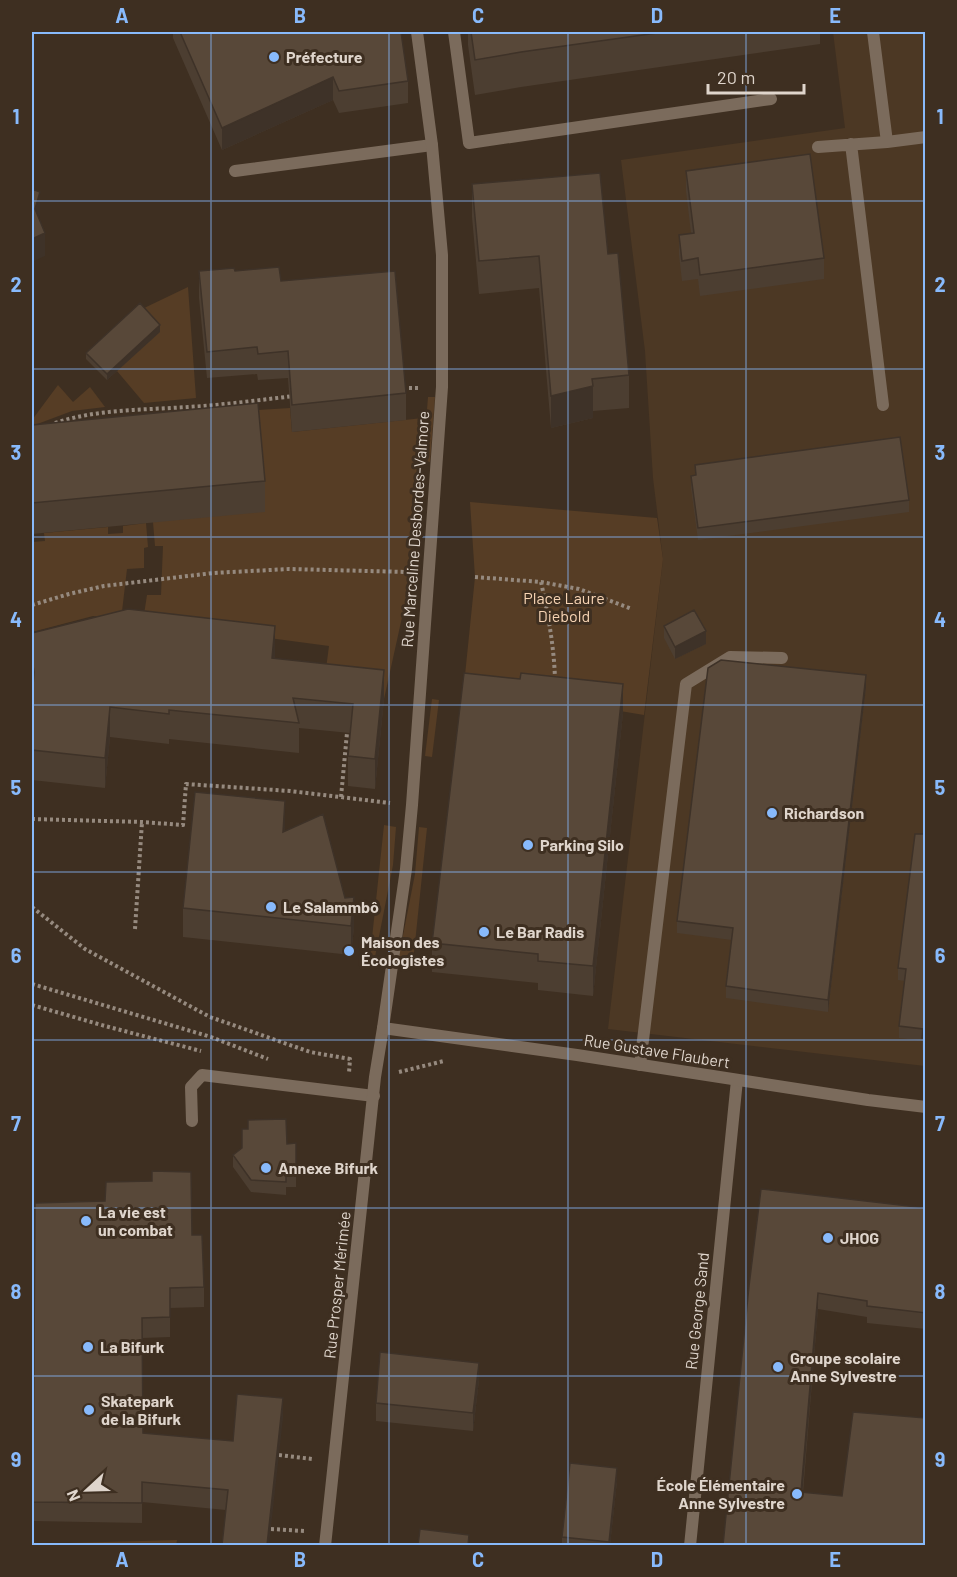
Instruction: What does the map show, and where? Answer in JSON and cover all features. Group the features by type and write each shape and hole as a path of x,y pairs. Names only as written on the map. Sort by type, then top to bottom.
{"street":[{"name":"Rue Marceline Desbordes-Valmore","path":"383,1028 406,869 412,805 442,387 442,255 432,145 417,32"},
{"path":"454,32 469,142 771,99"},
{"path":"873,32 887,142"},
{"path":"818,147 926,137"},
{"path":"851,144 883,405"},
{"path":"235,171 432,145"},
{"path":"640,1065 686,684 730,657 782,658"},
{"name":"Rue Gustave Flaubert","path":"383,1028 926,1107"},
{"name":"Rue Prosper Mérimée","path":"325,1539 375,1077 383,1028"},
{"path":"192,1121 191,1087 202,1075 374,1096"},
{"name":"Rue George Sand","path":"690,1545 737,1080"}],"path":[{"path":"396,388 442,387"},
{"path":"51,424 71,417 128,410 191,407 305,395"},
{"path":"32,605 104,586 213,573 289,570 412,572"},
{"path":"475,577 541,582 579,589 632,609"},
{"path":"541,582 548,614 555,686"},
{"path":"341,797 347,733"},
{"path":"32,819 183,825 186,784 290,791 412,805"},
{"path":"135,929 142,822"},
{"path":"32,907 85,949 210,1017 310,1052 350,1059 348,1082"},
{"path":"32,984 211,1037"},
{"path":"279,1455 334,1461"},
{"path":"271,1528 325,1539"}],"shaded area":[{"path":"833,32 925,32 925,1066 608,1029 663,559 653,478 645,351 621,160 845,128"}],"green space":[{"path":"188,287 196,398 144,403 117,371 159,332 140,310"},
{"path":"58,385 73,402 90,387 105,407 72,411 32,426 32,420"},
{"path":"428,397 435,397 430,462 423,461"},
{"path":"290,408 292,432 423,418 412,572 384,699 324,684 329,646 143,621 147,595 161,595 163,546 155,546 153,522 155,416"},
{"name":"Place Laure Diebold","path":"470,502 657,518 663,559 644,715 464,685 475,577"},
{"path":"146,523 148,547 144,548 144,568 127,569 121,620 93,616 32,632 32,542 45,541 44,533 108,527 108,534 123,533 123,526"},
{"path":"432,699 439,700 432,757 425,756"},
{"path":"384,825 396,827 393,865 375,957 370,957"},
{"path":"419,827 427,828 413,962 398,961 415,874"},
{"path":"177,1540 176,1546 32,1545 32,1544"}],"building":[{"path":"180,32 401,32 408,81 339,91 333,77 222,128"},
{"path":"471,32 664,32 475,60"},
{"path":"810,154 824,258 700,275 698,258 682,261 679,235 694,233 686,171"},
{"path":"600,173 608,254 618,253 629,375 592,379 593,386 551,396 539,256 479,261 472,184"},
{"path":"32,189 40,192 35,209 45,233 32,239"},
{"path":"279,267 281,281 395,271 406,393 292,405 288,351 258,354 257,347 207,352 199,271"},
{"path":"140,303 160,325 107,374 86,353"},
{"path":"258,403 265,481 32,503 32,425"},
{"path":"900,437 909,500 698,528 691,476 696,475 695,465"},
{"path":"128,609 275,626 272,658 384,670 375,759 348,756 353,704 293,698 299,723 169,710 169,714 110,707 105,758 32,750 34,672 32,633"},
{"path":"694,610 706,631 675,647 664,626"},
{"name":"Richardson","path":"721,660 866,675 828,1000 726,986 733,928 677,921 708,668"},
{"name":"Parking Silo","path":"464,673 520,679 521,673 623,684 593,966 538,961 538,954 432,943"},
{"name":"Le Salammbô","path":"195,792 285,801 283,832 323,814 345,898 354,897 351,926 183,908"},
{"path":"915,834 926,834 926,1038 922,1038 923,1029 899,1026 906,969 898,968"},
{"name":"Annexe Bifurk","path":"286,1119 287,1144 296,1143 296,1175 286,1175 286,1182 251,1180 233,1155 242,1148 242,1129 248,1129 248,1120"},
{"name":"La Bifurk","path":"152,1171 191,1172 192,1235 202,1235 204,1287 170,1288 170,1317 142,1318 143,1433 233,1441 237,1394 283,1398 267,1545 222,1545 228,1490 142,1482 142,1503 33,1502 35,1203 105,1201 106,1182 152,1181"},
{"path":"761,1189 926,1208 926,1313 867,1306 867,1301 818,1293 801,1492 842,1496 853,1412 926,1418 926,1545 723,1545"},
{"path":"380,1352 479,1363 473,1413 376,1403"},
{"path":"570,1463 617,1468 609,1542 562,1537"},
{"path":"420,1529 469,1535 468,1545 418,1545"}],"place":[{"name":"Préfecture","path":"274,57"},
{"name":"Richardson","path":"772,813"},
{"name":"Parking Silo","path":"528,845"},
{"name":"Le Salammbô","path":"271,907"},
{"name":"Le Bar Radis","path":"484,932"},
{"name":"Maison des Écologistes","path":"349,951"},
{"name":"Annexe Bifurk","path":"266,1168"},
{"name":"La vie est un combat","path":"86,1221"},
{"name":"JHOG","path":"828,1238"},
{"name":"La Bifurk","path":"88,1347"},
{"name":"Groupe scolaire Anne Sylvestre","path":"778,1367"},
{"name":"Skatepark de la Bifurk","path":"89,1410"},
{"name":"École Élémentaire Anne Sylvestre","path":"797,1494"}]}
